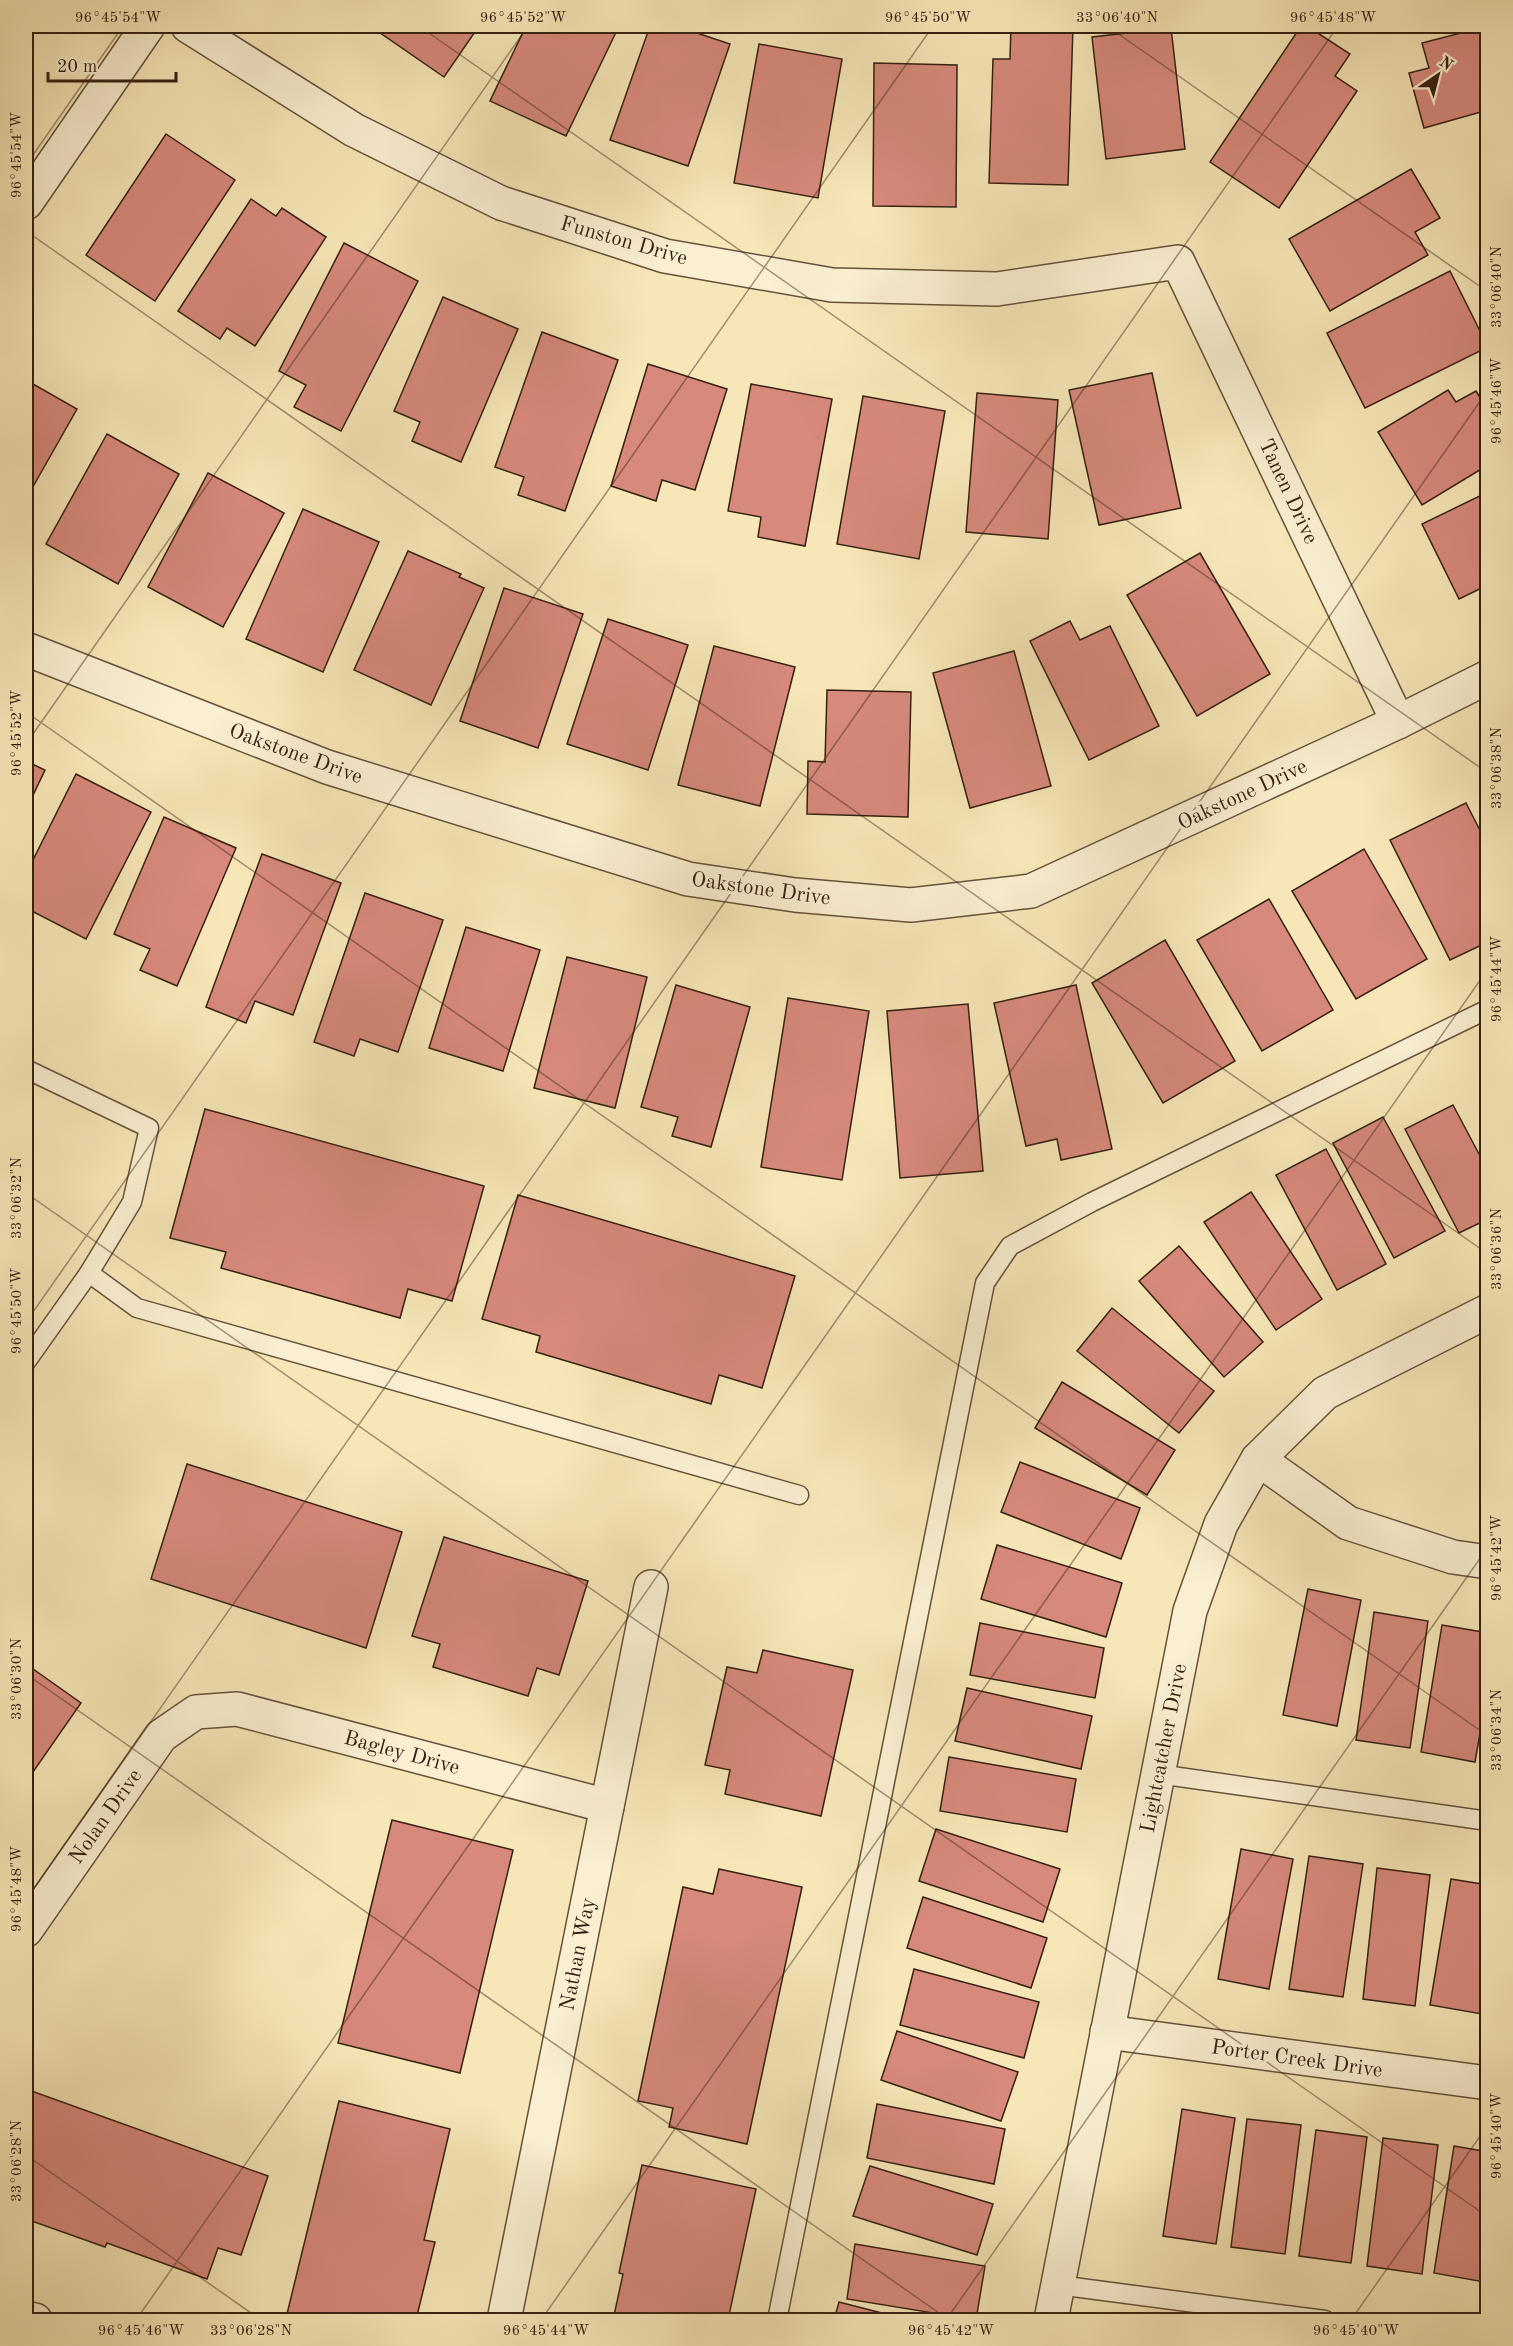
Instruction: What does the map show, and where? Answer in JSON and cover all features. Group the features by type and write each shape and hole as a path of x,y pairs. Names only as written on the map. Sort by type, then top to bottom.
{"street":[{"path":"26,202 148,26"},
{"name":"Funston Drive","path":"188,26 354,130 501,202 665,256 832,285 998,289 1178,262"},
{"name":"Tanen Drive","path":"1178,262 1398,722"},
{"name":"Oakstone Drive","path":"26,649 327,767 688,879 795,895 910,905 1031,891 1398,722 1488,677"},
{"name":"Lightcatcher Drive","path":"1051,2320 1190,1611 1221,1524 1258,1459 1325,1393 1488,1311"},
{"path":"1258,1459 1348,1522 1453,1557 1488,1562"},
{"name":"Nathan Way","path":"504,2320 651,1587"},
{"name":"Bagley Drive","path":"196,1712 237,1709 607,1806"},
{"name":"Nolan Drive","path":"26,1930 161,1736 196,1712"},
{"name":"Porter Creek Drive","path":"1107,2032 1488,2083"},
{"path":"26,2318 35,2320"}],"lane":[{"path":"777,2320 985,1283 1010,1246 1092,1202 1488,1009"},
{"path":"26,1069 149,1128 132,1202 89,1273 26,1362"},
{"path":"89,1273 137,1308 799,1494"},
{"path":"1158,1774 1488,1821"},
{"path":"1058,2284 1325,2320"}],"building":[{"path":"379,26 479,26 444,77 376,30"},
{"path":"526,26 619,26 566,136 490,101"},
{"path":"650,26 676,26 730,44 688,166 610,140"},
{"path":"1011,26 1073,26 1068,185 989,183 993,59 1010,59"},
{"path":"1301,26 1307,26 1350,54 1335,76 1357,91 1279,208 1210,162"},
{"path":"1488,26 1488,110 1424,128 1409,73 1429,68 1422,43"},
{"path":"1171,28 1185,149 1106,159 1092,37"},
{"path":"759,44 842,59 818,198 734,183"},
{"path":"874,63 957,65 956,207 873,206"},
{"path":"166,134 235,180 155,301 86,255"},
{"path":"1411,169 1440,218 1415,232 1428,255 1330,311 1289,239"},
{"path":"251,199 276,216 282,208 326,237 255,346 227,328 220,339 178,311"},
{"path":"344,243 418,281 341,431 294,407 306,385 279,371"},
{"path":"1450,271 1488,347 1365,408 1327,333"},
{"path":"443,297 518,329 461,462 412,441 420,422 394,411"},
{"path":"542,332 618,360 565,511 518,495 524,477 495,467"},
{"path":"648,364 727,389 695,490 662,480 656,501 611,486"},
{"path":"1152,373 1181,508 1099,525 1069,390"},
{"path":"26,380 77,409 26,499"},
{"path":"751,384 832,399 805,546 758,537 761,517 728,511"},
{"path":"1448,390 1456,402 1476,391 1481,399 1488,396 1488,465 1422,505 1378,432"},
{"path":"977,393 1058,400 1048,539 966,532"},
{"path":"863,396 945,411 919,559 837,544"},
{"path":"107,434 179,474 118,584 46,544"},
{"path":"208,473 284,513 223,627 148,587"},
{"path":"1488,492 1488,585 1459,599 1422,524"},
{"path":"303,509 379,542 323,672 246,639"},
{"path":"408,551 461,574 459,577 484,588 431,705 354,670"},
{"path":"1200,553 1270,674 1197,716 1127,595"},
{"path":"504,588 583,614 538,748 460,721"},
{"path":"608,619 688,645 648,770 567,744"},
{"path":"1070,621 1080,640 1110,626 1159,726 1089,760 1030,641"},
{"path":"714,646 795,667 760,806 678,785"},
{"path":"1014,651 1051,786 970,808 933,673"},
{"path":"827,690 911,692 908,817 807,814 808,761 825,762"},
{"path":"26,761 45,770 26,810"},
{"path":"76,774 151,812 86,939 26,908 26,874"},
{"path":"1466,803 1488,846 1488,942 1450,960 1390,840"},
{"path":"164,817 236,848 177,986 140,970 150,949 114,934"},
{"path":"1364,849 1427,959 1356,999 1292,891"},
{"path":"262,854 341,883 293,1015 255,1001 246,1023 206,1007"},
{"path":"365,893 443,920 398,1052 360,1039 354,1056 314,1042"},
{"path":"1269,899 1333,1010 1262,1051 1197,940"},
{"path":"466,927 540,950 503,1071 429,1048"},
{"path":"1165,940 1235,1061 1163,1103 1092,983"},
{"path":"567,957 647,977 615,1108 534,1088"},
{"path":"676,985 750,1007 711,1147 672,1136 678,1117 641,1107"},
{"path":"1076,985 1112,1149 1061,1160 1057,1139 1026,1146 994,1003"},
{"path":"788,998 869,1011 842,1180 761,1167"},
{"path":"968,1004 983,1171 900,1178 887,1011"},
{"path":"1453,1105 1488,1171 1488,1219 1459,1233 1405,1129"},
{"path":"205,1109 484,1186 452,1301 408,1289 400,1318 221,1268 226,1252 170,1238"},
{"path":"1383,1117 1445,1231 1394,1258 1333,1143"},
{"path":"1326,1149 1386,1264 1337,1290 1276,1175"},
{"path":"1251,1192 1322,1299 1276,1330 1204,1222"},
{"path":"518,1195 795,1276 762,1388 719,1375 711,1404 536,1352 540,1336 482,1319"},
{"path":"1179,1246 1263,1342 1224,1377 1139,1281"},
{"path":"1112,1308 1214,1391 1179,1433 1077,1351"},
{"path":"1062,1382 1175,1450 1147,1495 1035,1428"},
{"path":"1020,1462 1140,1508 1121,1559 1001,1512"},
{"path":"187,1464 402,1532 366,1648 151,1579"},
{"path":"444,1537 588,1581 559,1675 537,1668 528,1696 433,1667 440,1644 412,1636"},
{"path":"997,1545 1122,1583 1106,1637 981,1599"},
{"path":"1308,1589 1361,1600 1337,1726 1283,1715"},
{"path":"1374,1612 1428,1621 1410,1748 1356,1740"},
{"path":"980,1623 1104,1648 1095,1698 970,1675"},
{"path":"1442,1625 1488,1633 1488,1687 1475,1762 1421,1752"},
{"path":"763,1650 853,1670 821,1816 725,1794 730,1770 705,1765 727,1667 757,1673"},
{"path":"26,1664 81,1703 26,1782"},
{"path":"967,1688 1092,1716 1081,1769 955,1741"},
{"path":"949,1757 1076,1779 1067,1832 940,1811"},
{"path":"392,1820 513,1850 460,2073 338,2043"},
{"path":"936,1829 1060,1869 1043,1922 919,1881"},
{"path":"1241,1849 1293,1859 1269,1989 1218,1979"},
{"path":"1309,1856 1363,1864 1343,1997 1289,1989"},
{"path":"1377,1868 1430,1875 1415,2006 1363,1999"},
{"path":"719,1869 802,1887 747,2144 669,2127 673,2108 638,2101 683,1887 713,1894"},
{"path":"1451,1879 1488,1885 1488,1981 1482,2014 1430,2005"},
{"path":"923,1897 1047,1938 1031,1988 907,1948"},
{"path":"914,1969 1039,2002 1024,2058 900,2025"},
{"path":"897,2031 1018,2072 1001,2121 881,2080"},
{"path":"26,2089 268,2176 241,2255 218,2248 207,2279 107,2243 105,2247 26,2219"},
{"path":"339,2101 450,2129 424,2240 435,2242 416,2320 298,2320 286,2318"},
{"path":"877,2104 1005,2129 994,2184 867,2158"},
{"path":"1182,2109 1235,2118 1216,2244 1163,2236"},
{"path":"1247,2119 1301,2125 1285,2254 1231,2247"},
{"path":"1316,2130 1367,2137 1351,2263 1299,2256"},
{"path":"1383,2138 1438,2145 1422,2274 1367,2266"},
{"path":"1454,2146 1488,2152 1488,2262 1484,2282 1434,2273"},
{"path":"642,2165 756,2189 728,2320 613,2320 623,2274 619,2273"},
{"path":"870,2166 993,2204 977,2255 853,2216"},
{"path":"855,2244 985,2266 976,2320 847,2299"},
{"path":"839,2302 909,2320 834,2320"}]}
